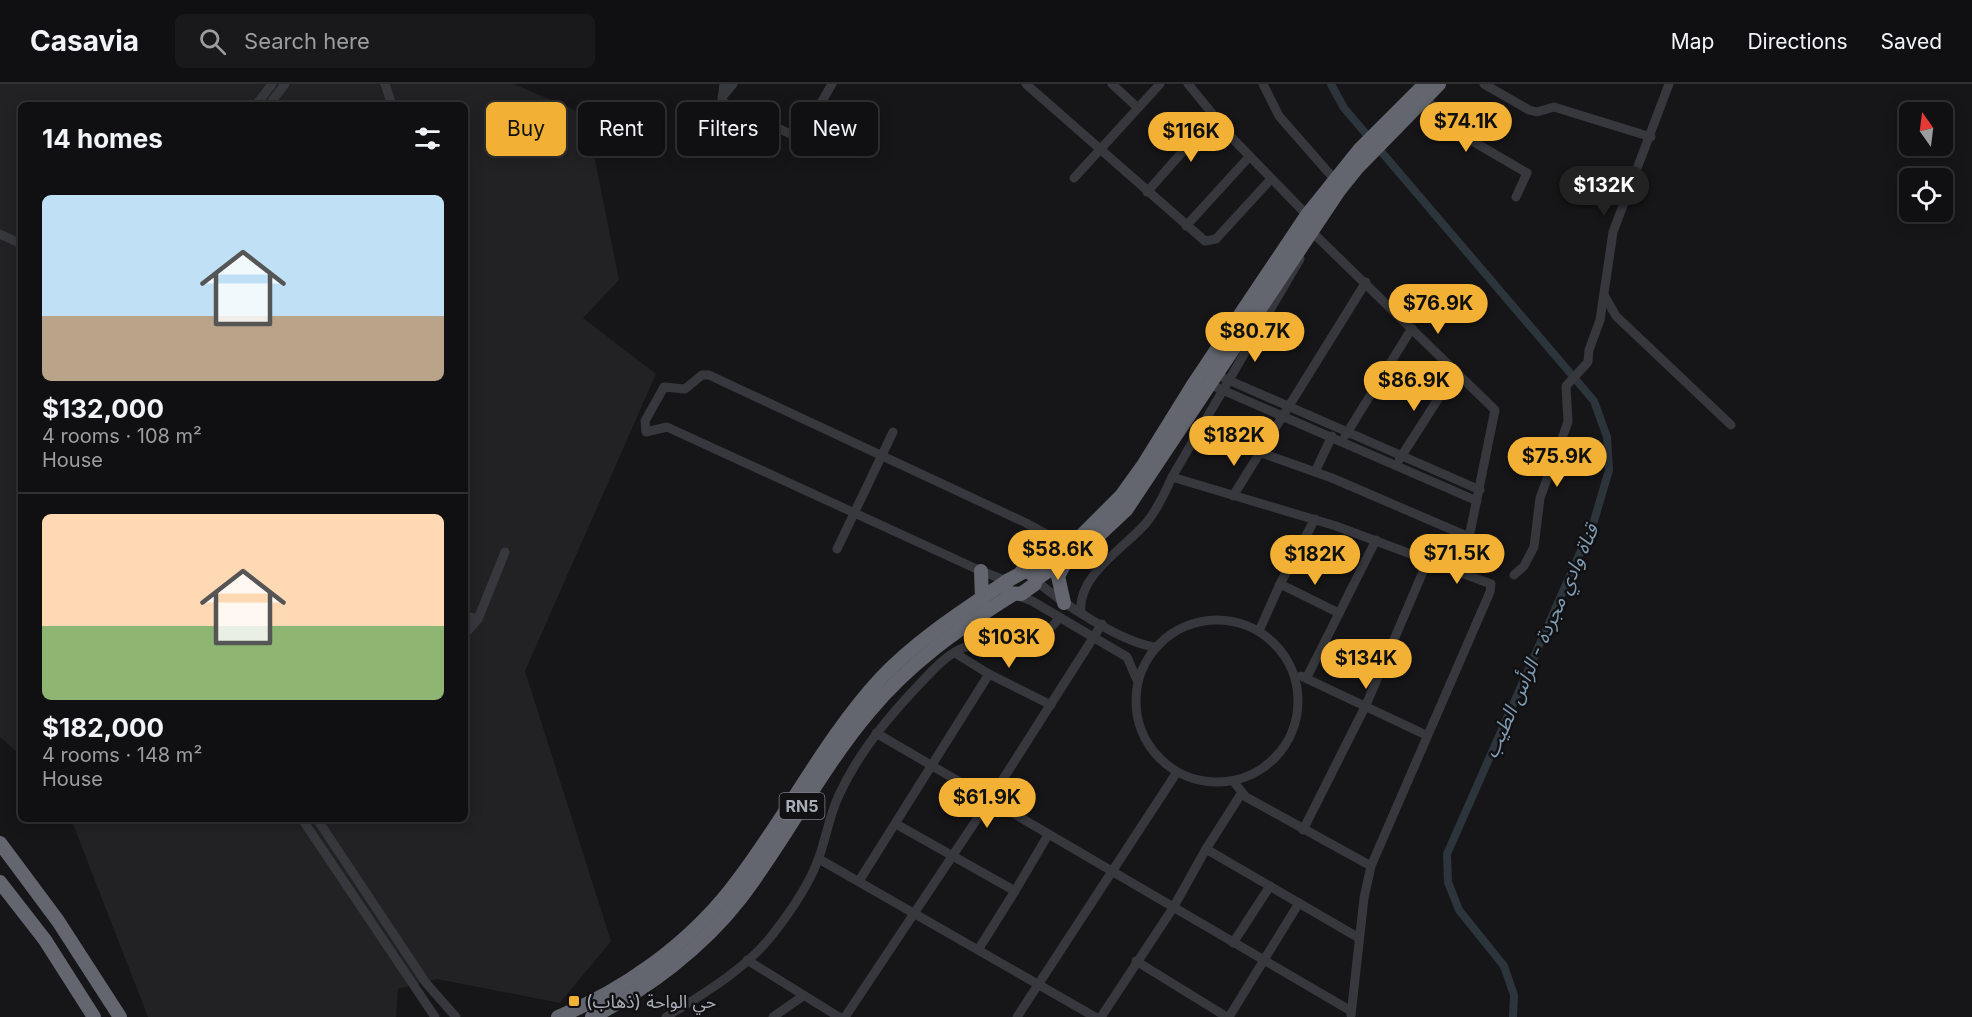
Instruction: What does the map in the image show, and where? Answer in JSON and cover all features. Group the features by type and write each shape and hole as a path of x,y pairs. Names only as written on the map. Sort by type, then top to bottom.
{"highway":[{"name":"RN5","path":"592,1017 658,976 724,917 754,879 845,742 881,697 941,641 1014,595 1029,590 1035,580 1067,553 1113,505 1144,464 1193,385 1307,215 1335,180 1391,125 1425,84"},
{"name":"RN5","path":"1391,125 1425,99 1439,84"},
{"name":"RN5","path":"558,1017 586,1005 627,981 674,947 708,915 741,876 825,749 882,677 920,643 1022,571 1067,553 1100,535 1125,510 1220,383 1364,153"},
{"path":"1064,603 1058,576 1067,553"},
{"path":"1022,571 1032,573 1035,580"},
{"path":"981,572 982,599"},
{"path":"1007,581 1005,589 1014,595"},
{"path":"0,843 58,921 120,1017"},
{"path":"0,882 45,940 94,1017"}],"street":[{"path":"258,102 272,84"},
{"path":"271,102 285,84"},
{"path":"385,84 391,102"},
{"path":"724,84 722,97 724,102 798,136 807,127 832,84"},
{"path":"722,97 733,84"},
{"path":"1026,84 1202,240 1212,241 1271,179"},
{"path":"1112,84 1138,108"},
{"path":"1074,178 1160,84"},
{"path":"1188,84 1249,157 1307,215"},
{"path":"1263,84 1279,116 1335,180"},
{"path":"1484,84 1529,110 1537,112 1554,107 1651,137"},
{"path":"1514,575 1524,566 1534,547 1540,498 1569,418 1567,382 1588,362 1589,350 1600,320 1613,232 1651,137 1669,84"},
{"path":"1425,99 1474,142 1527,173 1516,197"},
{"path":"1147,192 1214,116"},
{"path":"1186,226 1249,157"},
{"path":"1313,233 1366,282 1495,410 1462,572"},
{"path":"0,234 18,243"},
{"path":"1233,496 1366,282"},
{"path":"1603,293 1616,316 1731,425"},
{"path":"1344,437 1412,328"},
{"path":"1398,461 1456,371"},
{"path":"1007,581 981,572 667,427 646,432 645,421 662,388 685,389 705,374 1026,523 1067,553"},
{"path":"1220,383 1288,406 1344,437 1477,501"},
{"path":"1220,383 1282,415 1332,436 1344,437"},
{"path":"1081,612 1081,596 1088,583 1151,516 1220,383"},
{"path":"837,549 893,432"},
{"path":"1315,472 1332,436"},
{"path":"1259,452 1315,472 1469,537"},
{"path":"1398,461 1479,490"},
{"path":"876,733 1351,1014 1359,938 1371,866 1426,735 1492,588 1489,582 1376,540 1315,519 1172,477"},
{"path":"1259,631 1280,584 1315,519"},
{"path":"1307,677 1376,540"},
{"path":"468,631 478,619 505,552"},
{"path":"1303,830 1366,705 1428,560"},
{"path":"1035,580 1064,603 1137,643 1154,647"},
{"path":"1280,584 1339,613"},
{"path":"1014,595 1127,657 1137,680"},
{"path":"468,617 478,619"},
{"path":"666,1017 747,960 767,941 810,879 819,859 837,798 852,769 876,733 935,669 955,653 981,645 1030,639 1049,631 1059,618"},
{"path":"1208,620 1230,621 1259,631 1270,638 1283,653 1296,675 1299,702 1296,720 1289,739 1271,763 1233,781 1196,780 1177,772 1158,756 1137,718 1137,680 1147,655 1154,647 1187,626 1208,620"},
{"path":"845,1017 989,801 1102,624"},
{"path":"955,653 989,674 1051,705"},
{"path":"859,881 933,767 989,674"},
{"path":"1296,675 1307,677 1426,735"},
{"path":"1017,1017 1177,772"},
{"path":"1233,781 1241,794 1371,866"},
{"path":"1101,1017 1173,908 1206,849 1241,794"},
{"path":"304,822 435,1017"},
{"path":"319,822 426,983 456,1017"},
{"path":"896,825 1015,891"},
{"path":"978,950 1048,835"},
{"path":"1206,849 1359,938"},
{"path":"819,859 1095,1017"},
{"path":"1233,943 1270,886"},
{"path":"1136,961 1228,1017 1299,903"},
{"path":"747,960 839,1017"},
{"path":"773,1017 803,996"}],"shaded area":[{"path":"0,84 514,84 556,102 486,102 486,156 566,156 566,106 578,112 578,156 594,156 619,280 583,318 656,374 525,671 611,941 560,1003 437,979 398,989 396,1017 148,1017 72,822 468,822 468,102 18,102 18,753 0,737"}],"waterway":[{"name":"قناة وادي مجردة - الرأس الطيب","path":"1331,84 1344,108 1594,401 1607,437 1609,470 1594,521 1447,854 1448,882 1459,910 1504,966 1514,995 1513,1017"}],"place":[{"name":"حي الواحة (ذهاب)","path":"574,1001"}]}
